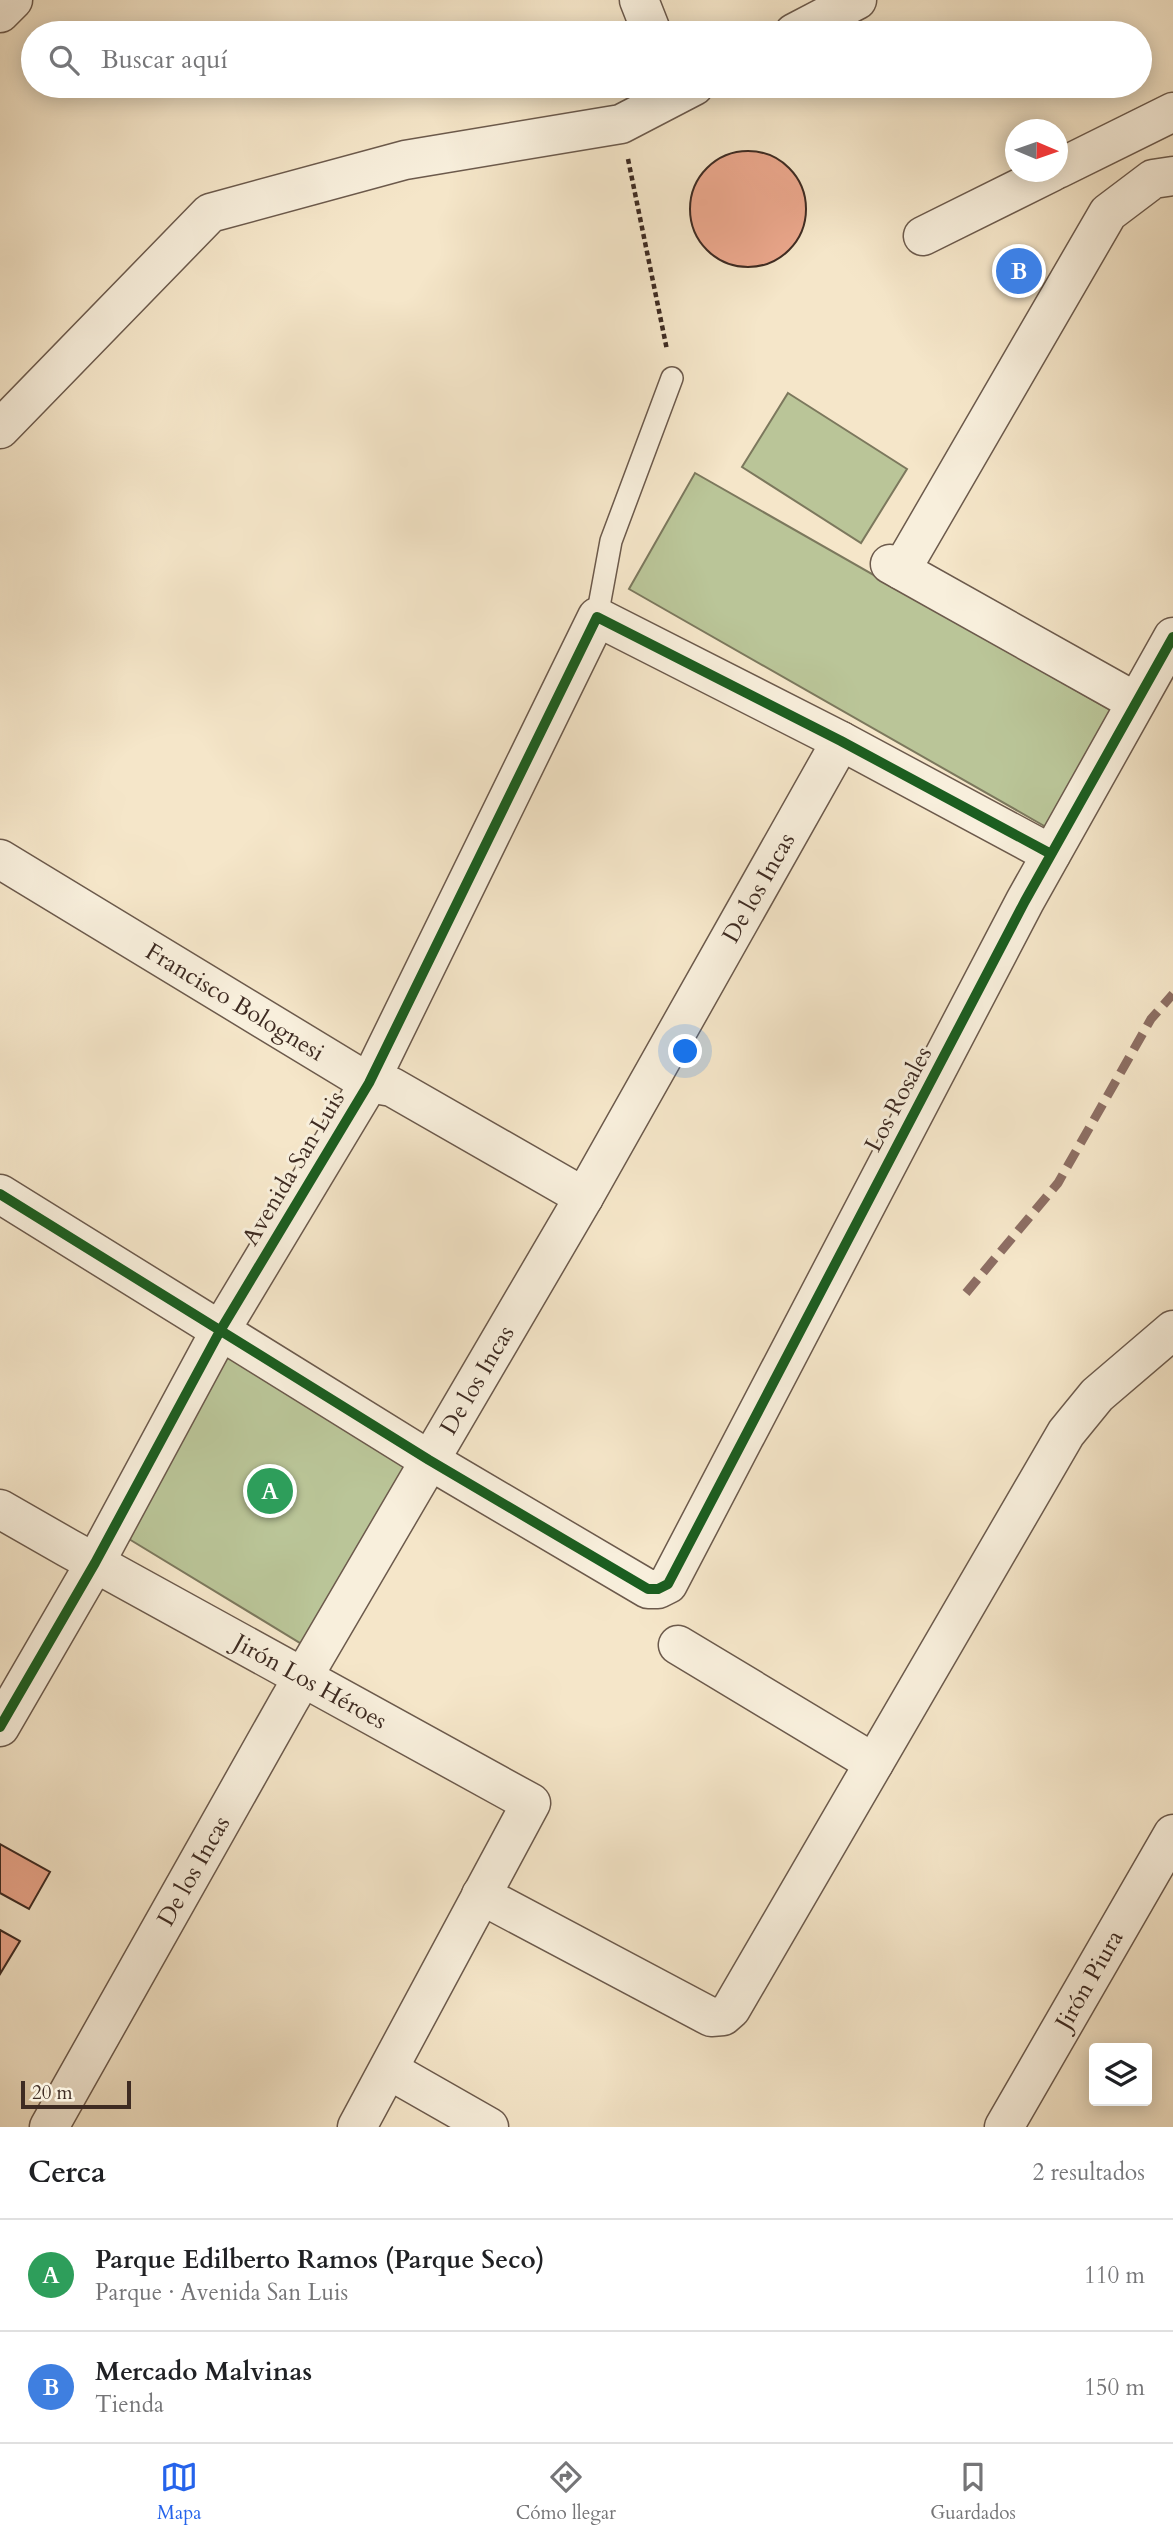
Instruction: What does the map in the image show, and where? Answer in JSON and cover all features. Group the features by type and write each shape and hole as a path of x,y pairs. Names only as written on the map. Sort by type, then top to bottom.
{"street":[{"path":"0,13 13,0"},
{"path":"639,0 647,21"},
{"path":"817,21 858,0"},
{"path":"8,405 209,213 405,160 621,124 666,98"},
{"path":"1068,164 1173,112"},
{"path":"1136,702 896,567 1108,213 1153,179 1173,176"},
{"path":"923,236 1032,182"},
{"path":"597,617 841,741 1051,854"},
{"name":"Avenida San Luis","path":"0,1727 96,1563 219,1331 369,1083 597,617"},
{"name":"Los Rosales","path":"429,1460 648,1589 658,1589 668,1584 1051,854 1173,637"},
{"name":"De los Incas","path":"48,2127 429,1460 584,1198 841,741"},
{"name":"Francisco Bolognesi","path":"0,859 369,1083 393,1087 584,1198"},
{"path":"0,1194 429,1460"},
{"path":"357,2127 481,1895 711,2017 723,2016 731,2009 1066,1433 1097,1395 1173,1330"},
{"name":"Jirón Los Héroes","path":"0,1508 531,1803 481,1895"},
{"path":"678,1645 874,1763"},
{"name":"Jirón Piura","path":"1004,2127 1173,1834"},
{"path":"389,2070 489,2127"}],"lane":[{"path":"597,617 611,541 672,378"}],"path":[{"path":"621,124 672,378"}],"green space":[{"path":"788,393 907,469 861,543 742,467"},
{"path":"695,473 1112,711 1046,827 629,589"},
{"path":"228,1345 418,1447 305,1646 124,1536"}],"building":[{"path":"748,151 770,155 789,168 802,187 806,209 802,231 789,250 770,263 748,267 726,263 707,250 694,231 690,209 694,187 707,168 726,155"},
{"path":"0,1844 50,1872 29,1909 0,1893"},
{"path":"0,1930 20,1941 0,1974"}],"marked path":[{"path":"966,1293 1058,1183 1151,1019 1173,994"}],"cycle path":[{"path":"0,1727 95,1563 220,1331 369,1083 597,617 841,741 1051,854"},
{"path":"0,1194 429,1460 648,1589 658,1589 668,1584 1025,901 1173,637"}],"place":[{"name":"Mercado Malvinas","path":"1019,271"},
{"name":"Parque Edilberto Ramos (Parque Seco)","path":"270,1491"}]}
